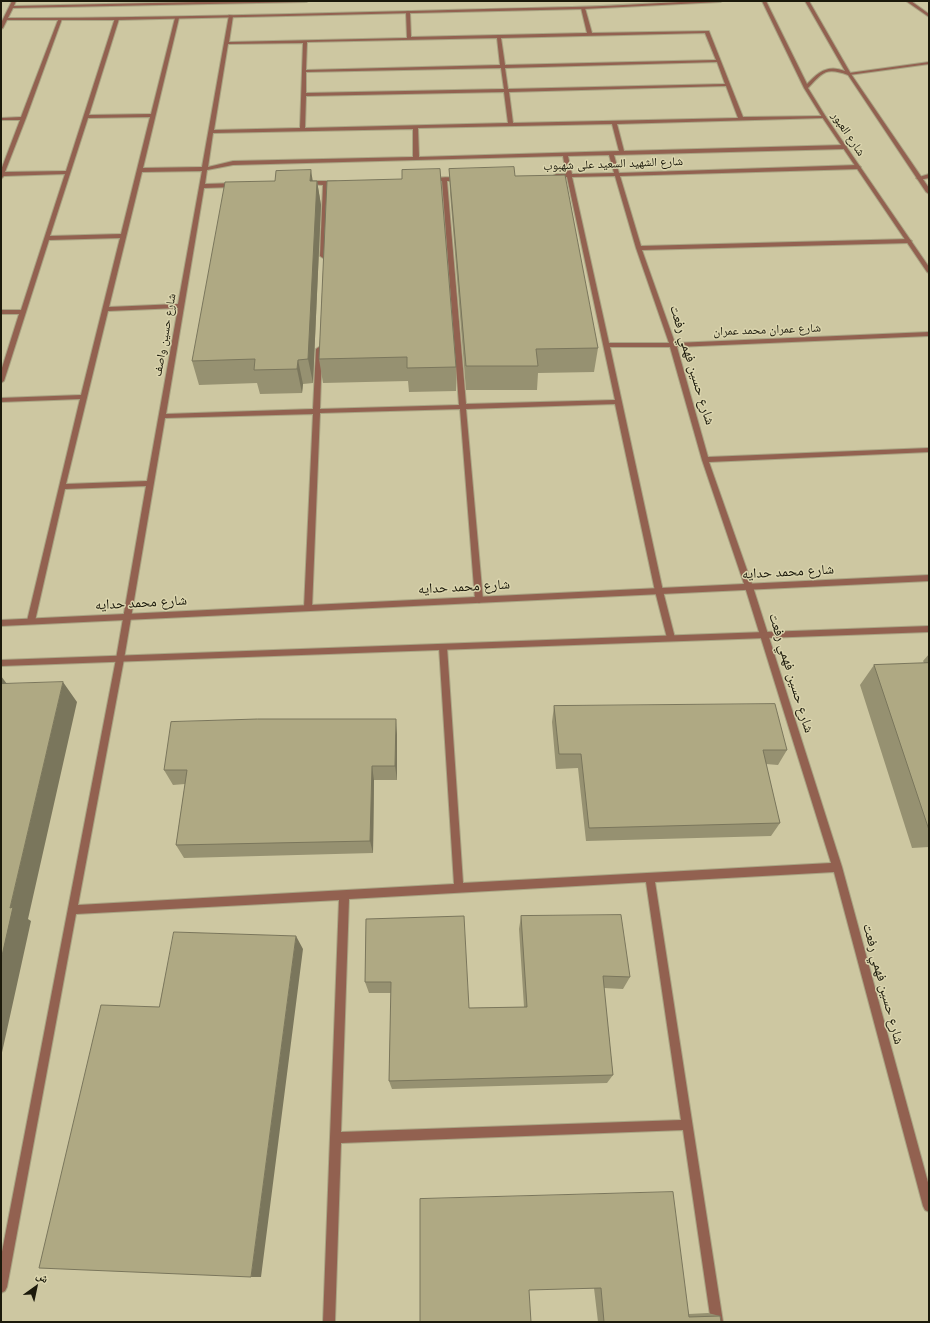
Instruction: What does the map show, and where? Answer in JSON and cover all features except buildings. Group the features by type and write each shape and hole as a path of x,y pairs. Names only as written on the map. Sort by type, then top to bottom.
{"street":[{"path":"1,28 14,1"},
{"path":"11,7 306,1"},
{"path":"5,19 60,20 177,18 583,8 720,1"},
{"name":"شارع العبور","path":"764,1 806,88 844,147 929,271"},
{"path":"808,1 849,74 929,192"},
{"path":"908,1 929,16"},
{"path":"68,172 2,176 60,20 58,13 69,7"},
{"path":"583,8 590,35"},
{"path":"408,12 410,39"},
{"name":"شارع حسين واصف","path":"1,1287 6,1239 72,910 120,659 231,16"},
{"path":"31,622 62,487 177,18"},
{"path":"1,381 117,19"},
{"path":"226,43 707,32 742,119"},
{"path":"499,37 512,125"},
{"path":"302,130 305,42"},
{"path":"304,71 719,61"},
{"path":"806,88 820,73 827,69 839,69 849,74 929,63"},
{"path":"303,95 728,85"},
{"path":"86,117 153,115"},
{"path":"211,132 824,117"},
{"path":"1,119 24,118"},
{"path":"614,122 622,153"},
{"path":"415,127 416,159"},
{"name":"شارع الشهيد السعيد على شهبوب","path":"140,170 205,169 233,164 844,147"},
{"name":"شارع حسين فهمي رفعت","path":"612,153 639,248 673,345 706,460 749,587 837,867 929,1206"},
{"path":"565,154 659,591 671,638"},
{"name":"شارع الشهيد السعيد على شهبوب","path":"546,176 858,167"},
{"path":"919,178 929,176"},
{"path":"444,179 479,600"},
{"path":"420,180 468,179"},
{"path":"303,184 342,182"},
{"path":"323,262 326,183"},
{"path":"201,186 240,185"},
{"path":"47,238 124,236"},
{"path":"639,248 908,241"},
{"path":"106,309 181,306"},
{"path":"1,312 24,312"},
{"name":"شارع عمران محمد عمران","path":"606,345 673,345 929,334"},
{"path":"308,608 320,341"},
{"path":"1,400 84,397"},
{"path":"162,416 618,402"},
{"path":"706,460 929,450"},
{"path":"62,487 150,483"},
{"name":"شارع محمد حدايه","path":"1,623 929,578"},
{"path":"1,663 929,629"},
{"path":"443,647 459,888"},
{"path":"72,910 837,867"},
{"path":"650,878 717,1322"},
{"path":"329,1322 344,895"},
{"path":"336,1138 687,1125"}]}
